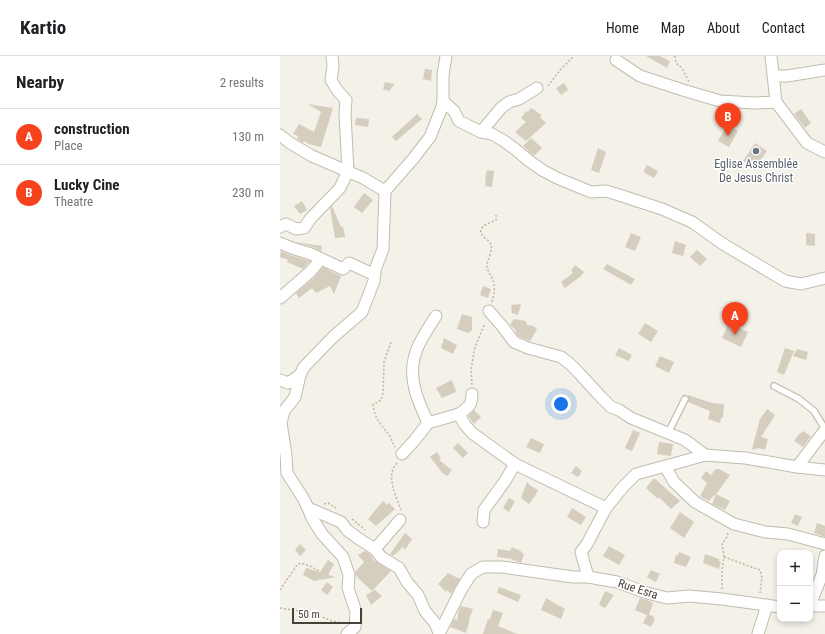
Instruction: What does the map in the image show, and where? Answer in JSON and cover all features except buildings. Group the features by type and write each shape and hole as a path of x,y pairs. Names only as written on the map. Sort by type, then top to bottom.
{"street":[{"path":"280,227 286,224 296,229 304,228 311,218 340,188 348,171 345,114 346,100 336,90 331,80 333,67 332,56"},
{"path":"347,634 355,626 356,612 348,588 349,575 343,557 322,534 287,473 281,423 284,411 295,397 300,376 304,367 333,337 362,312 374,281 375,270 383,249 385,191 430,137 443,101 446,56"},
{"path":"771,56 776,102 807,143 825,152"},
{"path":"616,60 640,76 720,101 754,103 776,102"},
{"path":"773,76 787,76 825,70"},
{"path":"481,132 501,108 509,102 519,99 537,88"},
{"path":"443,101 454,111 459,121 481,132 492,134 516,149 542,170 558,178 591,192 606,191 624,196 662,209 692,222 723,244 785,281 801,284 825,278"},
{"path":"280,135 290,143 312,156 363,178 385,191"},
{"path":"280,243 321,259 343,270 349,263 375,275"},
{"path":"280,298 310,272 321,259"},
{"path":"489,311 514,342 528,348 561,357 578,372 611,407 619,410 631,418 685,440 705,455"},
{"path":"428,423 414,385 413,369 414,357 420,342 436,316"},
{"path":"280,380 288,383 300,376"},
{"path":"402,454 428,423 459,414 472,402 472,394"},
{"path":"459,414 465,425 472,433 515,464 606,508"},
{"path":"797,468 825,429"},
{"path":"588,577 581,552 587,544 606,508 636,474 705,455 745,458 797,468 825,470"},
{"path":"483,522 484,510 505,481 515,464"},
{"path":"665,466 674,482 695,502 734,524 765,532 788,534 825,544"},
{"path":"308,508 341,522 347,530 375,549 381,557 399,568 407,582 418,595 425,610 435,623 439,634"},
{"path":"375,549 400,520"},
{"path":"813,597 822,574 825,556"},
{"name":"Rue Esra","path":"439,634 461,590 471,574 483,567 502,567 573,577 588,577 617,582 647,593 667,598 689,596 777,607"},
{"path":"758,634 762,605"},
{"path":"813,605 825,606"}],"lane":[{"path":"774,386 799,399 814,411 825,429"},
{"path":"668,433 684,399"}],"path":[{"path":"537,88 548,86 560,70 574,56"},
{"path":"675,56 676,63 682,68 695,94"},
{"path":"472,394 471,369 475,347 484,326 495,292 494,281 487,267 492,247 490,242 482,234 481,230 484,225 496,220 496,215"},
{"path":"391,342 384,362 383,394 381,400 373,405 379,423 391,439 394,446 402,454 399,461 394,465 392,472 392,484 401,509 400,520"},
{"path":"722,599 722,572 724,557 722,544 727,537 729,528 734,524"},
{"path":"724,557 760,570 762,578 758,597 762,605"},
{"path":"280,590 297,565 301,563 319,571"},
{"path":"280,608 313,613 332,621 344,623 350,614 356,612"}],"place":[{"name":"Lucky Cine","path":"728,136"},
{"name":"Eglise Assemblée De Jesus Christ","path":"756,151"},
{"name":"construction","path":"735,335"}]}
